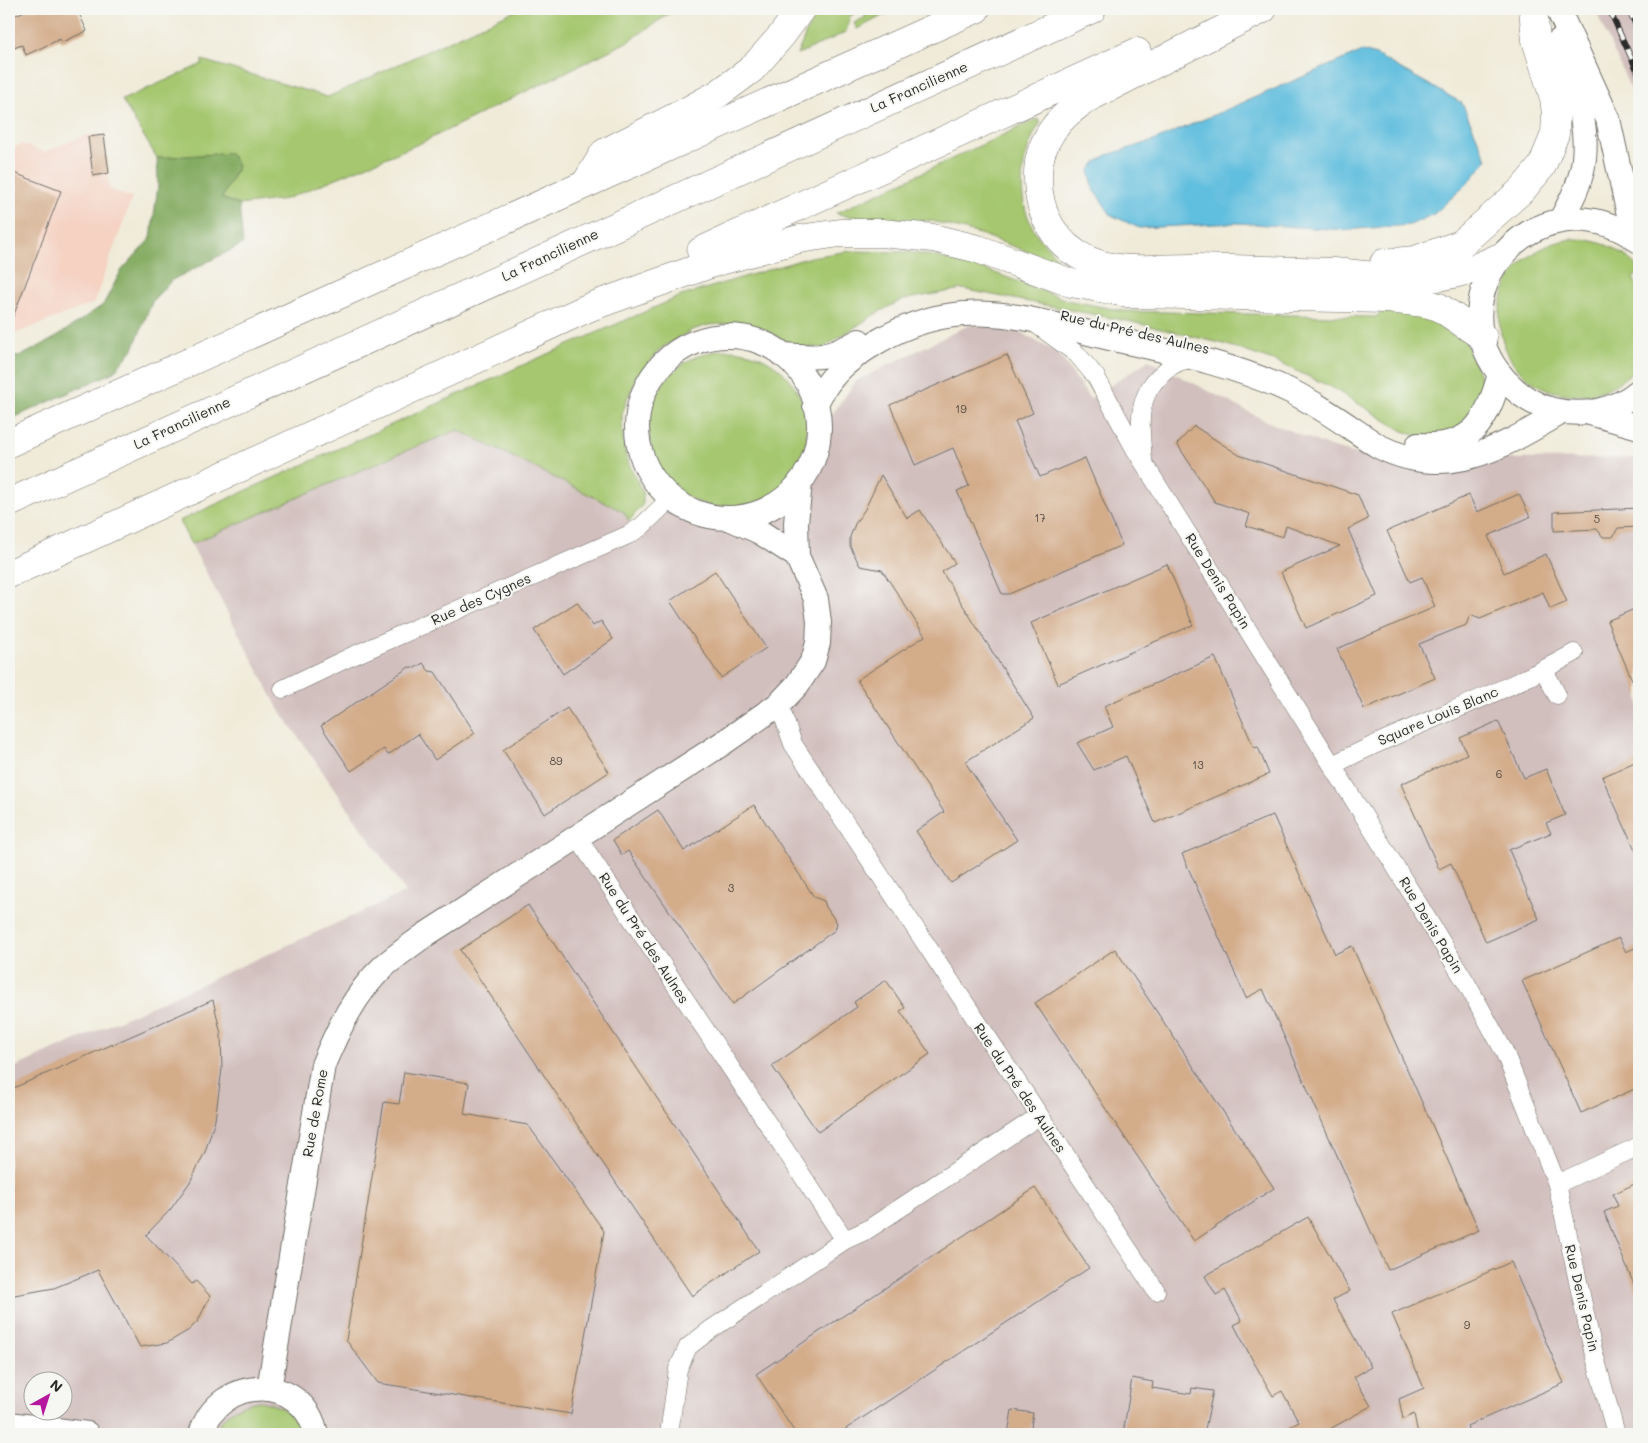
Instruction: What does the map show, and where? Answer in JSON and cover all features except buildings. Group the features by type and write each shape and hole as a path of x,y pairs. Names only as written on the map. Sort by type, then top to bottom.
{"highway":[{"path":"586,183 604,153 718,94 752,69 782,35 801,9"},
{"path":"9,443 976,9"},
{"name":"La Francilienne","path":"9,503 1092,9"},
{"path":"590,307 631,283 1232,9"},
{"path":"1263,9 1105,88 1070,110 1048,136 1038,162 1038,192 1042,211 1057,236 1071,250 1088,260 1113,268 1196,268 1363,274 1397,279 1429,278 1462,272 1500,257"},
{"path":"1363,274 1379,263 1415,260 1461,244 1522,190 1542,166 1555,134 1556,114 1554,98 1536,40 1533,9"},
{"path":"9,574 590,307 704,265 764,247 840,233 882,232 953,242 1012,261 1048,276 1104,290 1133,294 1425,302 1439,307 1483,337"}],"street":[{"path":"1547,9 1573,82 1582,122 1584,143 1583,164 1579,181 1560,220"},
{"path":"1558,9 1608,119 1629,215 1639,240"},
{"path":"1639,240 1610,224 1578,218 1543,224 1527,232 1500,257 1489,275 1482,295 1480,316 1483,337 1489,357 1500,374 1527,399 1544,407 1562,412 1588,413 1639,427"},
{"name":"Rue du Pré des Aulnes","path":"782,354 818,358 836,354 904,314 937,304 980,300 1171,338 1223,352 1300,384 1325,397 1377,431 1396,440 1429,446 1461,440 1476,429 1490,406 1500,374"},
{"name":"Rue du Pré des Aulnes","path":"816,405 826,383 854,356 890,334 926,318 942,314 989,312 1202,359 1250,374 1290,391 1378,446 1391,452 1414,458 1452,459 1490,452 1562,412"},
{"name":"Rue Denis Papin","path":"1032,321 1070,348 1089,367 1106,393 1144,462 1467,984 1504,1051 1557,1184 1592,1346 1616,1434"},
{"path":"715,337 750,339 782,354 803,377 816,405 818,419 816,446 810,464 800,482 784,498 765,510 740,517 711,517 694,512 671,498 648,472 637,439 640,404 655,372 681,349 698,341 715,337"},
{"name":"Rue Denis Papin","path":"1144,462 1139,415 1149,387 1156,378 1174,364 1190,359 1202,359"},
{"path":"1588,413 1623,402 1639,391"},
{"path":"578,838 779,704 797,685 813,661 818,643 819,622 816,599 797,556 796,523 800,482"},
{"name":"Rue des Cygnes","path":"283,689 348,658 628,535 641,527 671,498"},
{"path":"729,518 760,532 797,556"},
{"name":"Square Louis Blanc","path":"1333,765 1373,744 1544,670 1574,654"},
{"path":"1544,670 1556,695"},
{"name":"Rue du Pré des Aulnes","path":"779,704 793,744 1156,1292"},
{"name":"Rue du Pré des Aulnes","path":"578,838 845,1240"},
{"name":"Rue de Rome","path":"269,1389 323,1065 339,1029 358,996 384,966 440,925 542,858 578,838"},
{"path":"669,1434 678,1369 688,1347 710,1330 845,1240 867,1230 1039,1116"},
{"path":"1557,1184 1639,1146"},
{"path":"201,1434 207,1416 219,1403 234,1393 252,1388 269,1389 289,1396 304,1409 315,1427 316,1434"},
{"path":"9,1424 87,1434"}],"shaded area":[{"path":"1595,9 1639,9 1639,108"},
{"path":"85,135 104,135 110,189 132,198 94,303 9,336 9,164 15,147 22,144 45,152"},
{"path":"969,325 1013,328 1059,354 1090,399 1149,360 1266,421 1333,448 1411,467 1492,459 1639,458 1639,1434 9,1434 9,1070 406,892 277,706 191,544 458,430 624,512 634,531 671,498 694,511 711,517 729,518 751,515 778,503 800,482 813,458 818,434 856,381"}],"green space":[{"path":"518,9 676,9 629,41 421,143 286,199 239,205 222,198 238,166 230,153 157,158 122,100 202,64 202,60 328,97"},
{"path":"821,9 896,9 857,29 854,23 866,17 861,10 850,16 846,32 797,55 808,28"},
{"path":"1037,119 1041,122 1028,148 1024,162 1022,191 1029,220 1036,233 1060,264 983,235 932,221 846,216 836,213"},
{"path":"230,153 238,166 222,198 239,205 243,244 172,280 153,300 133,349 114,372 9,420 9,355 19,357 53,339 103,305 121,271 151,238 158,185 157,158"},
{"path":"1571,239 1581,239 1609,246 1625,255 1639,269 1639,273 1633,278 1639,289 1639,364 1626,377 1611,387 1594,393 1576,395 1544,388 1520,371 1505,348 1500,322 1503,295 1516,270 1539,250"},
{"path":"850,251 906,252 933,256 990,271 1067,300 1123,311 1375,317 1384,311 1425,311 1466,342 1482,381 1482,395 1474,415 1455,432 1420,437 1403,431 1331,387 1279,363 1224,344 1132,322 962,289 902,300 877,313 823,348 798,347 761,328 740,323 709,325 692,330 660,349 638,377 627,399 622,415 626,457 643,493 643,504 629,521 624,512 458,430 191,544 179,521 534,360 681,296 810,257"},
{"path":"720,350 736,350 751,353 765,359 784,373 794,385 804,406 807,429 804,452 794,473 784,485 772,495 751,505 736,508 720,508 705,505 684,495 662,473 652,452 649,437 649,421 652,406 662,385 684,363 705,353"},
{"path":"259,1401 286,1411 303,1434 214,1434 226,1415 244,1405"}],"water":[{"path":"1363,51 1376,55 1462,103 1487,160 1469,182 1434,214 1410,225 1345,230 1237,223 1139,228 1111,215 1094,190 1089,171 1095,163 1107,155 1153,141"}],"railway":[{"path":"1609,9 1639,75"},
{"path":"1628,9 1639,32"}]}
